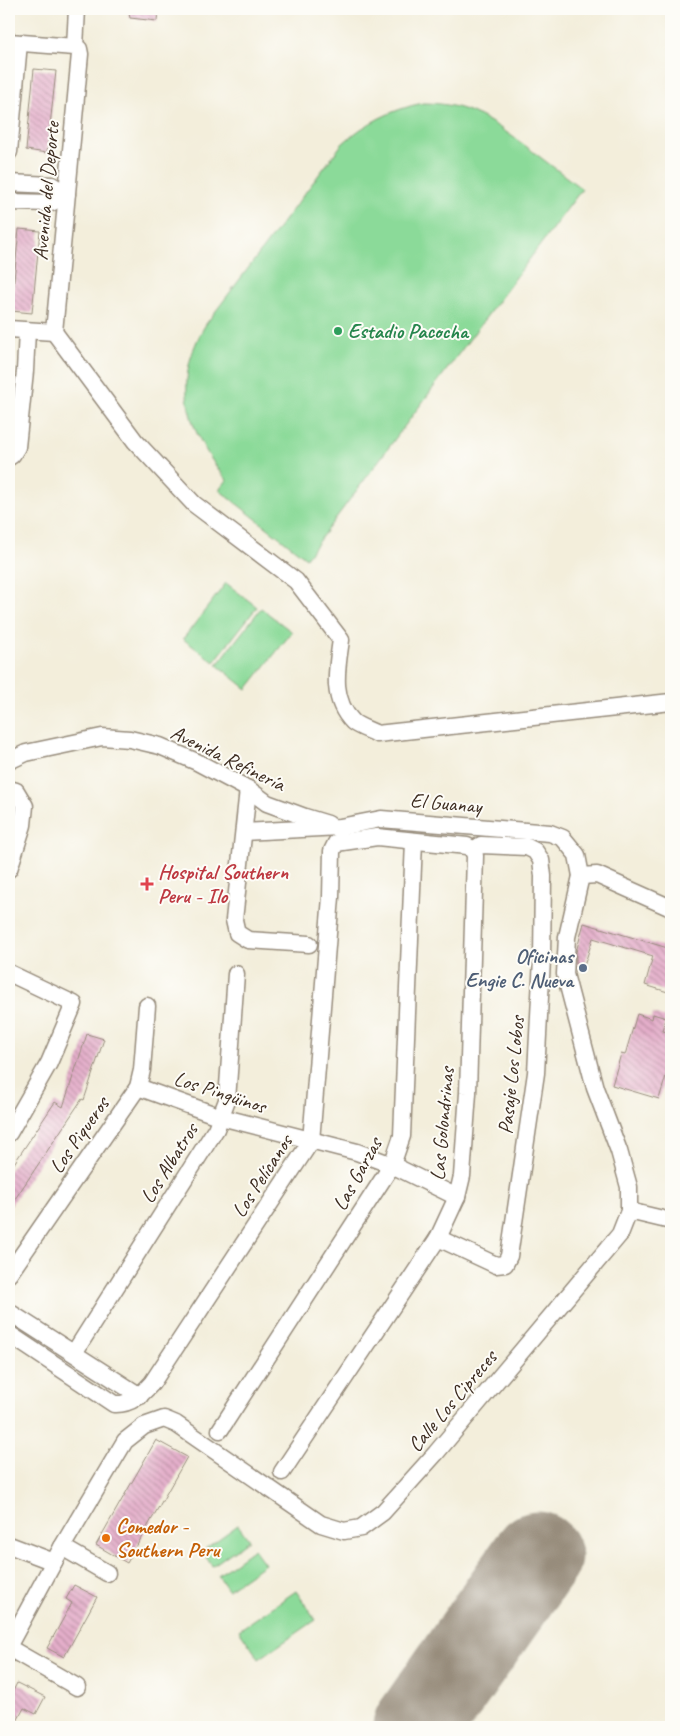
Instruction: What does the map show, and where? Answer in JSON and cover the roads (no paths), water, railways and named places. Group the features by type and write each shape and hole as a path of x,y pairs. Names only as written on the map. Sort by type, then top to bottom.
{"street":[{"name":"Avenida del Deporte","path":"54,332 78,51 78,9"},
{"path":"9,152 14,42 78,51"},
{"path":"9,183 52,185 67,194 51,203 9,202"},
{"path":"9,329 54,332 135,441 194,504 296,581 341,640 335,678 340,704 354,723 377,734 671,702"},
{"path":"9,457 17,447 27,331"},
{"name":"Avenida Refinería","path":"9,761 26,753 102,738 130,739 160,746 188,758 248,789 267,803 304,817 340,827"},
{"path":"9,789 16,791 25,806 23,825 9,869"},
{"path":"248,789 234,920 237,933 248,940 309,944"},
{"name":"El Guanay","path":"244,832 340,827 381,819 550,833"},
{"name":"Calle Los Cipreces","path":"9,1646 62,1547 125,1441 144,1426 164,1419 176,1424 321,1524 344,1531 361,1528 383,1512 436,1453 620,1234 629,1211 629,1187 620,1151 595,1088 565,974 566,937 581,876 578,854 563,838 550,833"},
{"name":"Los Pelícanos","path":"140,1396 152,1383 311,1140 331,897 332,851 336,843 377,837 467,846 473,850"},
{"name":"Las Garzas","path":"220,1430 392,1165 402,1136 414,841"},
{"name":"Pasaje Los Lobos","path":"438,1238 496,1264 504,1264 508,1256 536,1073 542,950 543,876 541,860 535,851 527,847 481,845 473,850"},
{"name":"Las Golondrinas","path":"282,1472 438,1238 457,1197 462,1176 468,1093 475,856 473,850"},
{"path":"581,876 597,875 671,908"},
{"path":"9,973 74,1004 48,1063 9,1133"},
{"name":"Los Albatros","path":"74,1353 216,1129 227,1100 236,974"},
{"name":"Los Piqueros","path":"9,1274 138,1088 142,1070 147,1006"},
{"name":"Los Pingüinos","path":"138,1088 221,1117 357,1152 392,1165 457,1197"},
{"path":"629,1211 671,1221"},
{"path":"9,1312 140,1396"},
{"path":"9,1334 114,1404 123,1404 140,1396"},
{"path":"9,1545 54,1562"},
{"path":"62,1547 107,1573"},
{"path":"9,1646 77,1687"}],"place":[{"name":"Estadio Pacocha","path":"338,331"},
{"name":"Hospital Southern Peru - Ilo","path":"147,884"},
{"name":"Oficinas Engie C. Nueva","path":"583,968"},
{"name":"Comedor - Southern Peru","path":"106,1538"}]}
